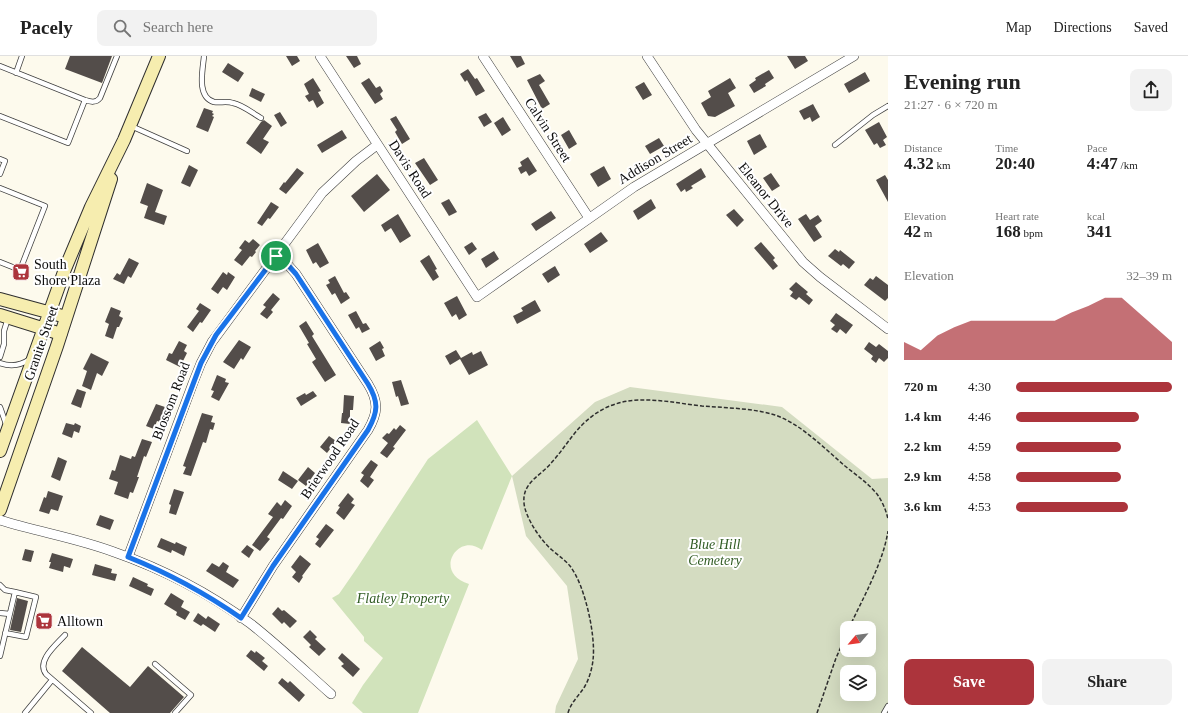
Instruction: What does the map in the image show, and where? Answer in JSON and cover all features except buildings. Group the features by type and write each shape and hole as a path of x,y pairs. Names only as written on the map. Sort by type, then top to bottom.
{"main road":[{"name":"Granite Street","path":"0,510 61,334 124,140 159,56"},
{"name":"Granite Street","path":"0,451 48,312 91,207 124,140"},
{"path":"0,299 66,318"},
{"path":"4,316 61,334"}],"street":[{"name":"Davis Road","path":"320,56 477,297"},
{"name":"Calvin Street","path":"483,56 589,218"},
{"name":"Eleanor Drive","path":"646,56 687,119 706,144 803,262 820,277 888,329"},
{"name":"Addison Street","path":"477,297 638,184 854,56"},
{"name":"Blossom Road","path":"128,557 201,363 216,335 322,193 356,161 377,145"},
{"name":"Brierwood Road","path":"241,618 273,566 368,430 376,410 374,395 368,384 296,274 288,265 276,256"},
{"path":"0,520 90,544 128,557 187,584 241,618 265,636 331,694"}],"lane":[{"path":"16,73 22,56"},
{"path":"0,66 85,100 95,102 100,98 117,56"},
{"path":"204,56 202,85 208,98 214,102 230,102 238,104 261,118"},
{"path":"0,116 68,143 85,100"},
{"path":"835,145 873,115 888,106"},
{"path":"129,126 187,151"},
{"path":"0,159 5,161 0,174"},
{"path":"0,188 45,206 20,270 0,262"},
{"path":"0,357 5,341 2,336 4,331 4,316"},
{"path":"0,363 10,366 17,365 33,356"},
{"path":"0,407 4,416 7,430"},
{"path":"0,585 5,590 36,597 26,638 6,632"},
{"path":"0,656 15,592"},
{"path":"0,613 10,614"},
{"path":"65,635 45,658 42,666 44,672 52,680 91,713"},
{"path":"155,664 191,695 176,713"},
{"path":"25,713 52,680"},
{"path":"884,713 888,706"}],"path":[{"path":"568,713 572,703 585,686 593,665 593,646 584,593 576,576 566,562 552,550 537,531 527,514 524,500 525,491 530,483 550,464 580,428 599,412 622,402 646,400 756,411 777,416 805,433 868,485 886,509 888,519"},
{"path":"853,621 877,568 886,542 888,531"},
{"path":"817,713 840,649"}],"green space":[{"name":"Blue Hill Cemetery","path":"630,387 782,407 872,479 888,478 888,713 555,713 556,706 578,659 567,586 526,536 512,476 595,402"},
{"name":"Flatley Property","path":"477,420 512,476 482,550 473,546 465,546 458,550 453,556 451,563 452,571 458,579 469,584 418,713 363,713 352,703 383,658 364,641 364,637 332,598 339,594 357,568 428,459"}],"place":[{"name":"South Shore Plaza","path":"21,272"},
{"name":"Alltown","path":"44,621"}],"route":[{"path":"276,256 288,265 296,274 372,390 376,401 376,410 368,430 273,566 241,618 210,597 187,584 153,567 128,557 201,363 216,335 276,256"}]}
